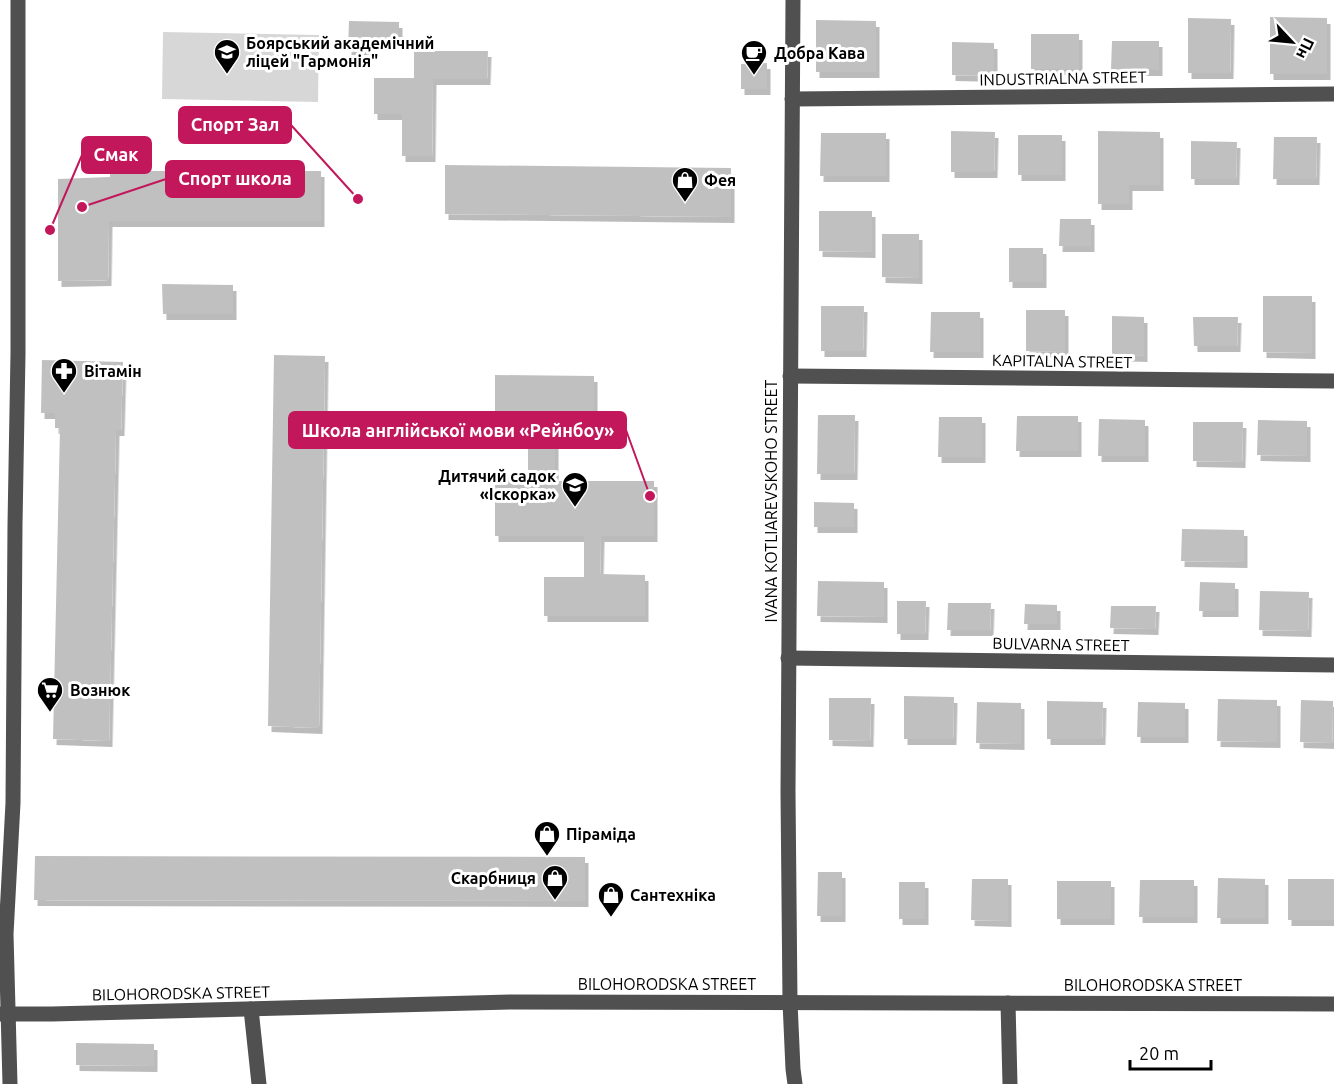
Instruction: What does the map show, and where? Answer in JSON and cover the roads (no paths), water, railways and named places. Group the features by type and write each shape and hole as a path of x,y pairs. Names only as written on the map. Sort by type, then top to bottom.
{"street":[{"path":"10,1084 4,1014 13,803 18,353 18,0"},
{"name":"IVANA KOTLIAREVSKOHO STREET","path":"793,0 788,792 790,1002 795,1084"},
{"name":"INDUSTRIALNA STREET","path":"792,99 1334,93"},
{"name":"KAPITALNA STREET","path":"790,376 1334,381"},
{"name":"BULVARNA STREET","path":"788,658 1334,665"},
{"name":"BILOHORODSKA STREET","path":"4,1014 251,1010 511,1002 1334,1004"},
{"path":"1008,1003 1010,1084"},
{"path":"251,1010 259,1084"}],"place":[{"name":"Боярський академічний ліцей \"Гармонія\"","path":"227,75"},
{"name":"Добра Кава","path":"754,76"},
{"name":"Спорт Зал","path":"358,199"},
{"name":"Фея","path":"685,203"},
{"name":"Спорт школа","path":"82,207"},
{"name":"Смак","path":"50,230"},
{"name":"Вітамін","path":"64,394"},
{"name":"Школа англійської мови «Рейнбоу»","path":"650,496"},
{"name":"Дитячий садок «Іскорка»","path":"575,508"},
{"name":"Вознюк","path":"50,713"},
{"name":"Піраміда","path":"547,857"},
{"name":"Скарбниця","path":"555,901"},
{"name":"Сантехніка","path":"611,918"}]}
